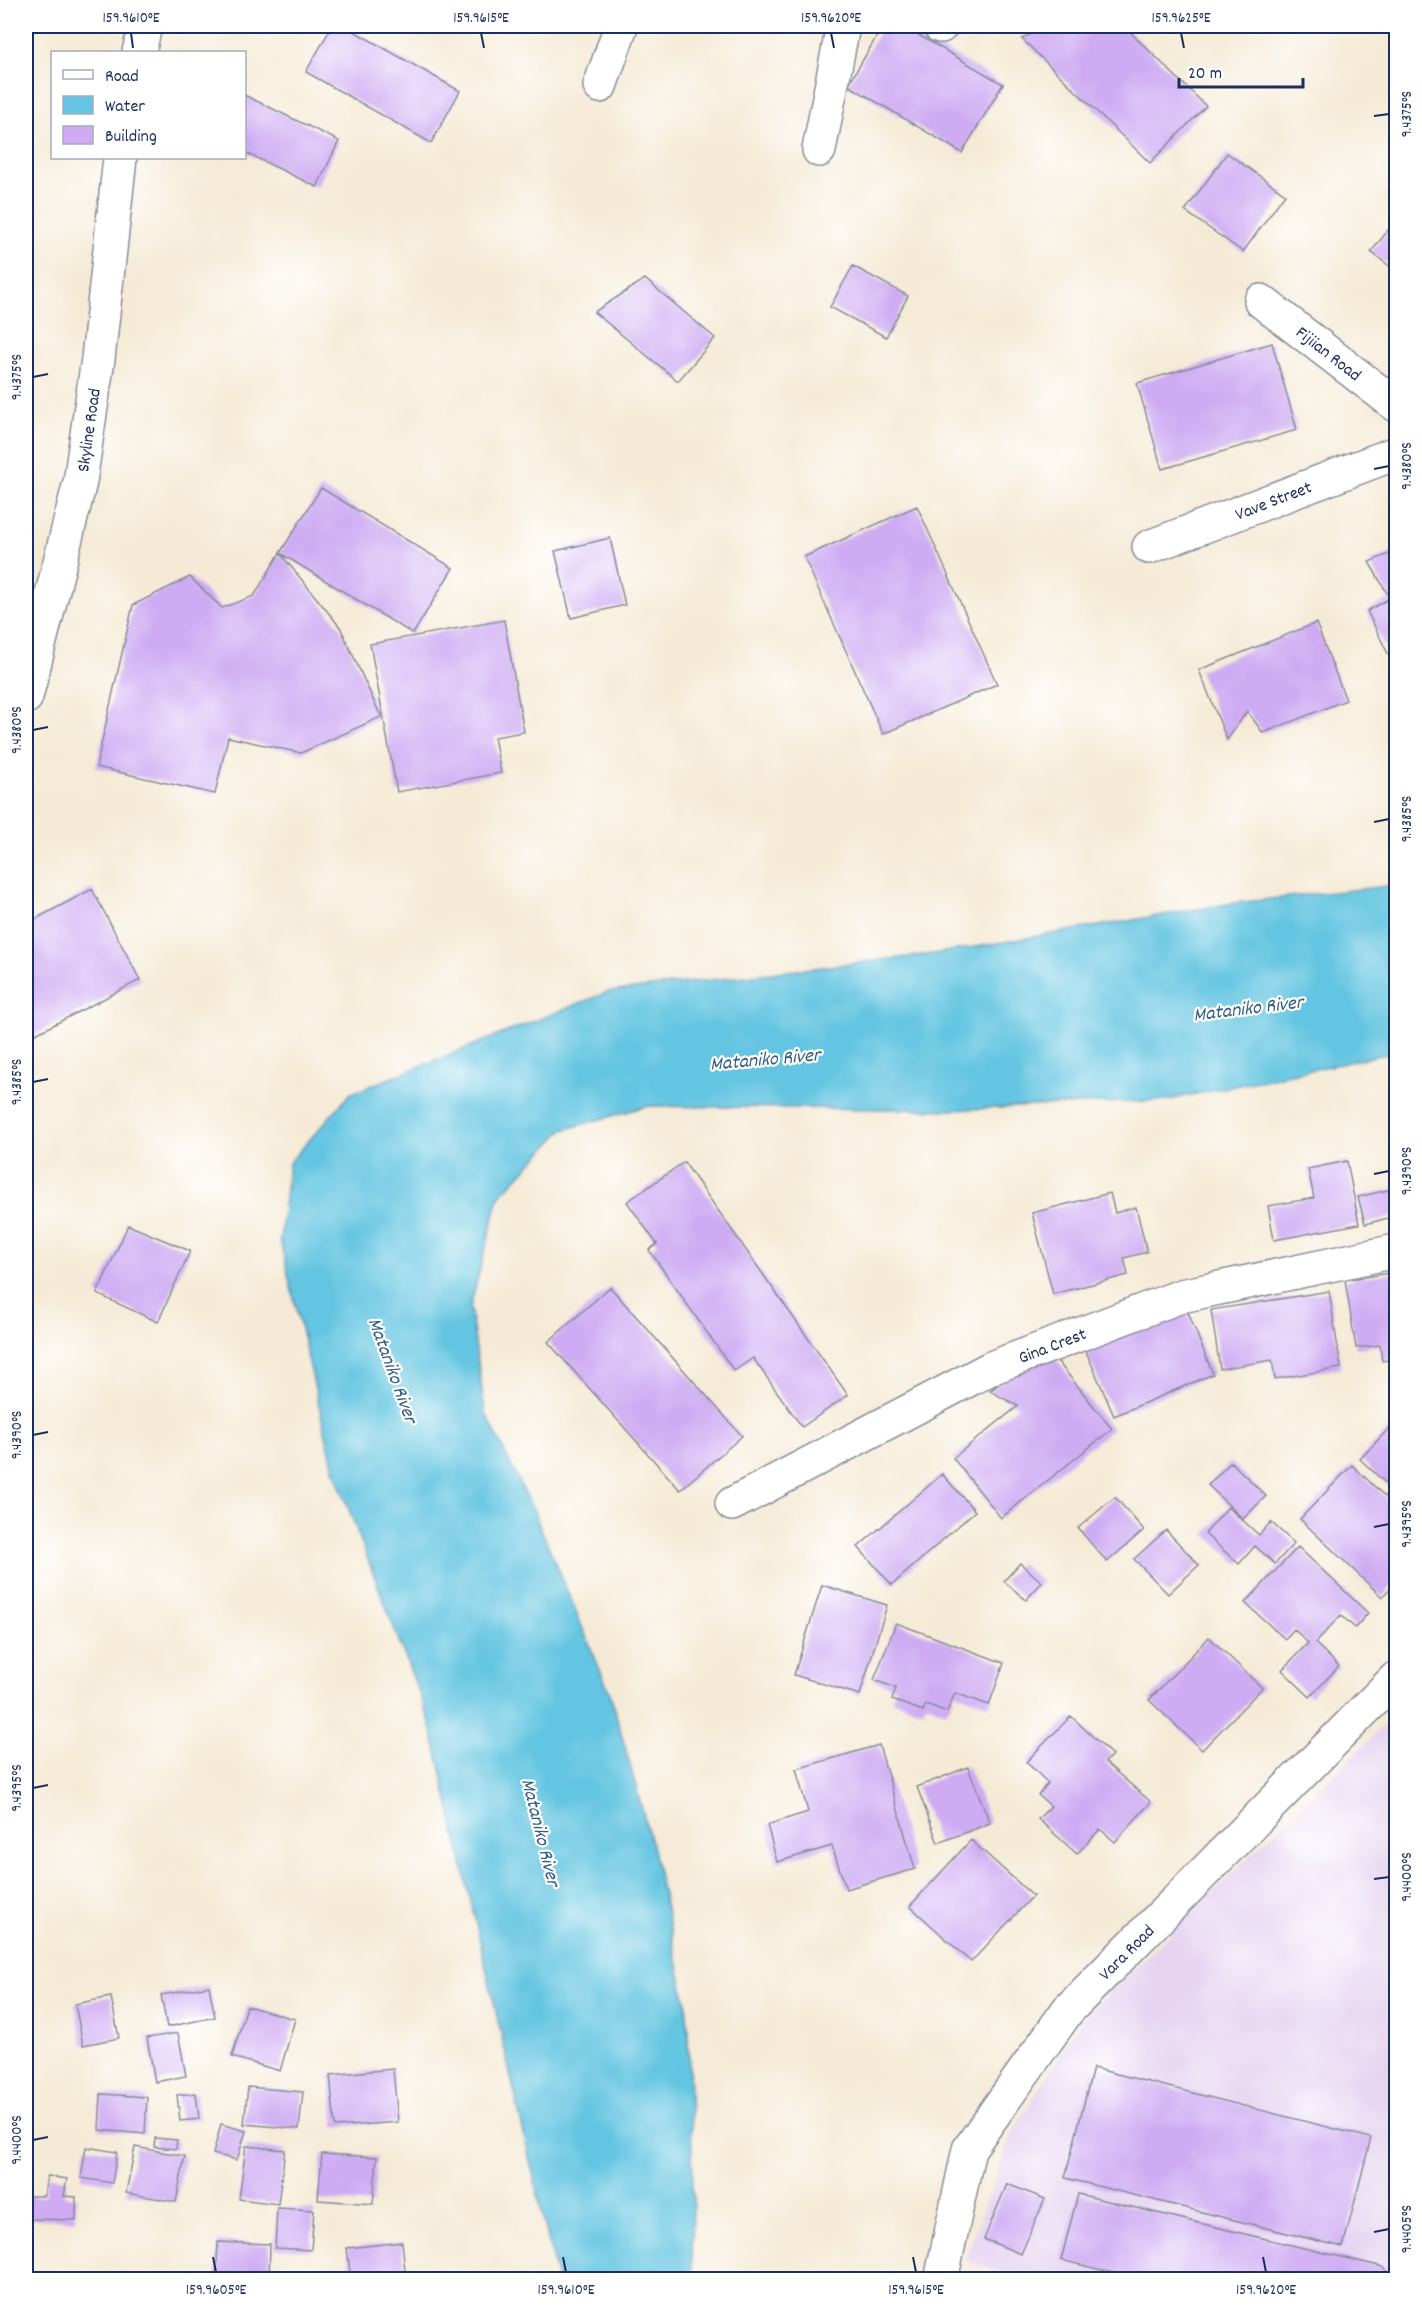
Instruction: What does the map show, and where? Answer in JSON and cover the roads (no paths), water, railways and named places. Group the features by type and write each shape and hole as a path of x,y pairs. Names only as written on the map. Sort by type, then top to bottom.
{"street":[{"path":"139,51 145,26"},
{"path":"600,86 621,26"},
{"path":"819,150 843,26"},
{"name":"Skyline Road","path":"26,697 33,639 80,482 98,359 120,159"},
{"name":"Fijiian Road","path":"1261,301 1396,405"},
{"name":"Vave Street","path":"1149,547 1396,453"},
{"name":"Gina Crest","path":"732,1504 1002,1364 1181,1296 1396,1251"},
{"name":"Vara Road","path":"941,2280 969,2149 1068,2010 1396,1678"}],"water":[{"name":"Mataniko River","path":"1396,885 1396,1052 1168,1100 952,1110 647,1106 563,1130 499,1197 470,1307 485,1412 534,1512 611,1696 653,1849 687,2007 693,2182 692,2279 557,2279 430,1722 335,1473 280,1240 289,1163 350,1094 608,992 933,954 1227,904"}]}
